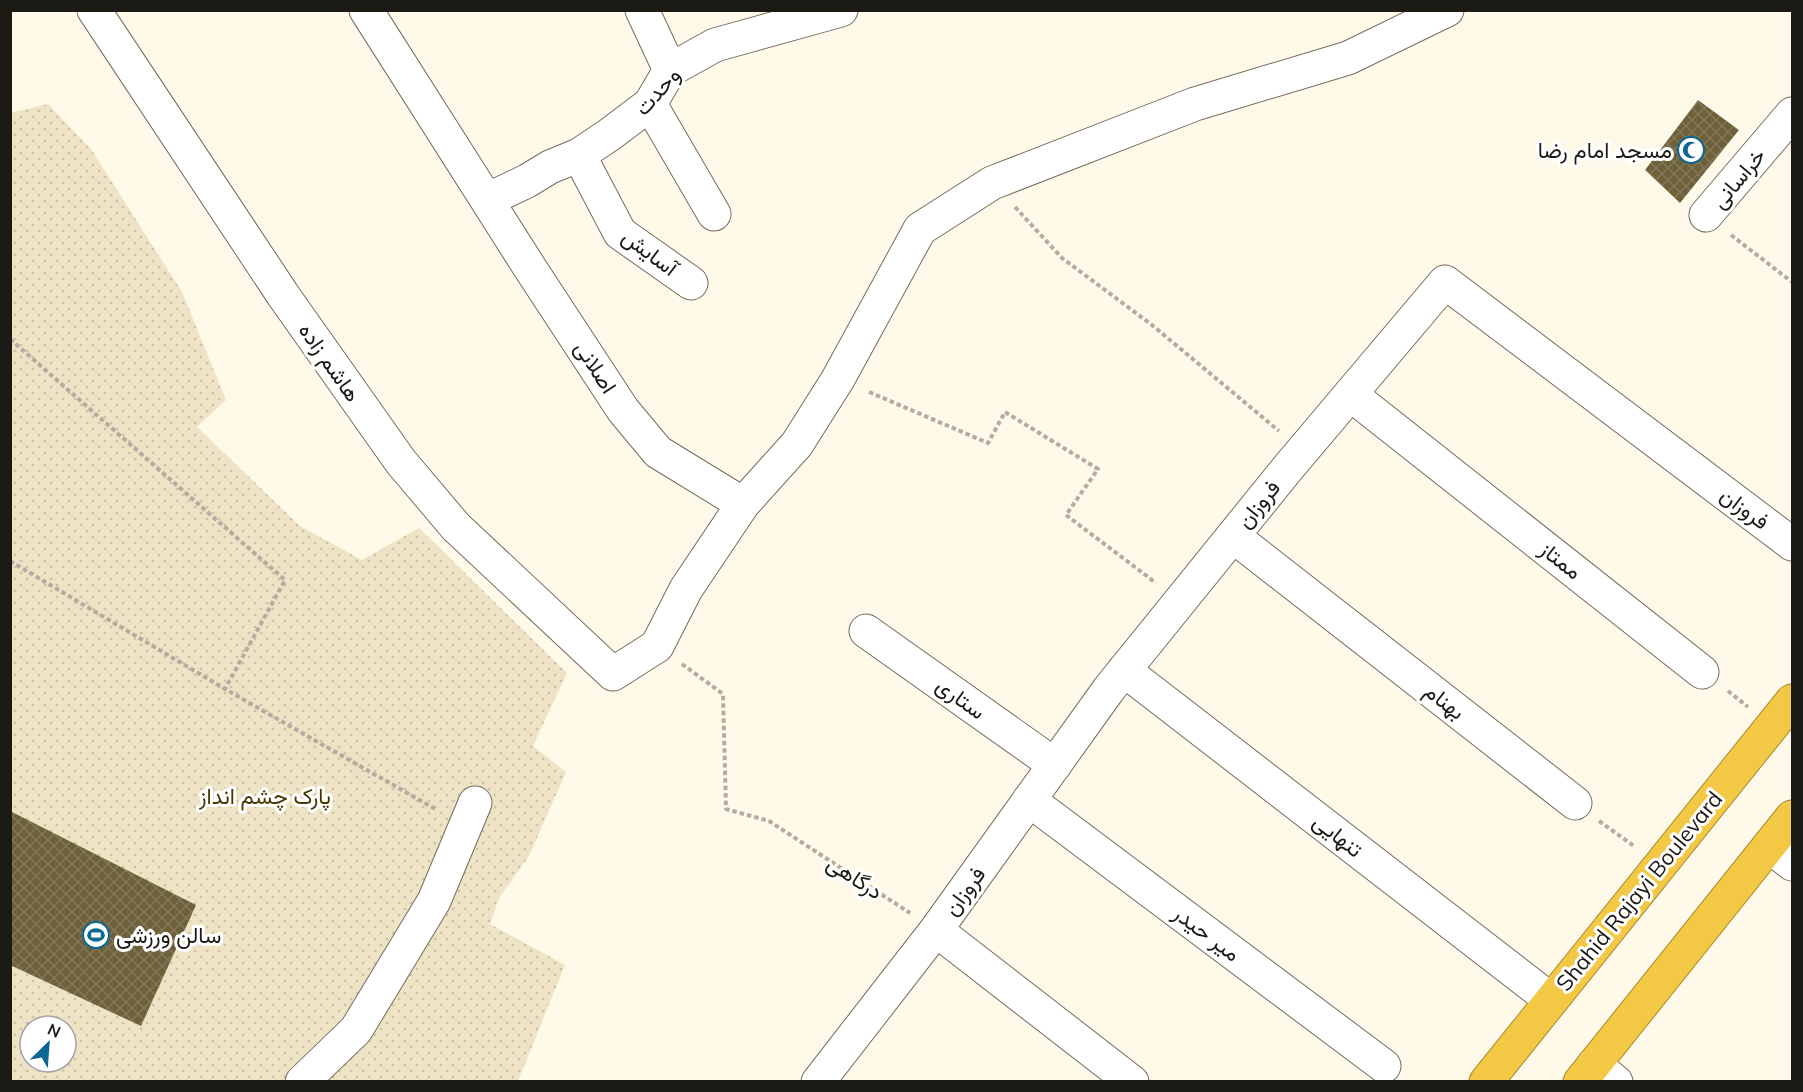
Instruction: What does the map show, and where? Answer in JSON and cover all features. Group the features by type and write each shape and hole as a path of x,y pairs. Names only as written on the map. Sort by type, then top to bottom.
{"highway":[{"name":"Shahid Rajayi Boulevard","path":"1486,1082 1792,700"},
{"path":"1596,1076 1781,855 1792,817"}],"street":[{"name":"هاشم زاده","path":"94,10 283,295 401,462 456,527 613,674 657,646"},
{"name":"اصلانی","path":"366,10 623,410 657,452 743,504"},
{"path":"642,10 670,70"},
{"name":"وحدت","path":"487,200 550,167 579,155 609,135 650,104 670,70 715,45 841,10"},
{"path":"657,646 687,589 743,504 797,444 838,379 920,229 992,183 1195,104 1348,58 1447,10"},
{"path":"650,104 714,214"},
{"name":"خراسانی","path":"1706,215 1792,114"},
{"name":"آسایش","path":"579,155 621,233 691,283"},
{"name":"فروزان","path":"822,1080 936,930 1124,670 1303,450 1445,282 1792,544"},
{"name":"ممتاز","path":"1350,394 1702,672"},
{"name":"بهنام","path":"1233,536 1575,803"},
{"name":"ستاری","path":"866,631 1055,765"},
{"name":"تنهایی","path":"1124,670 1551,1000"},
{"name":"میر حیدر","path":"1029,800 1384,1066"},
{"path":"302,1082 356,1030 434,901 470,814"},
{"path":"936,930 1132,1082"}],"path":[{"path":"992,183 1062,258 1152,325 1303,450"},
{"path":"1706,215 1792,282"},
{"path":"10,339 285,580 225,689"},
{"path":"838,379 988,443 1005,412 1098,469 1066,515 1180,602"},
{"path":"10,561 225,689 470,814"},
{"name":"درگاهی","path":"657,646 723,694 726,809 769,821 936,930"},
{"path":"1702,672 1772,726"},
{"path":"1575,803 1659,864"}],"green space":[{"name":"پارک چشم انداز","path":"48,104 91,149 182,292 226,400 197,427 300,526 362,560 419,528 567,673 533,746 566,772 529,856 499,898 490,924 565,965 518,1081 11,1081 10,113"}],"building":[{"name":"مسجد امام رضا","path":"1698,100 1739,130 1680,203 1645,170"},
{"name":"سالن ورزشی","path":"10,811 196,905 141,1026 10,965"}],"place":[{"name":"مسجد امام رضا","path":"1691,150"},
{"name":"سالن ورزشی","path":"96,935"}]}
